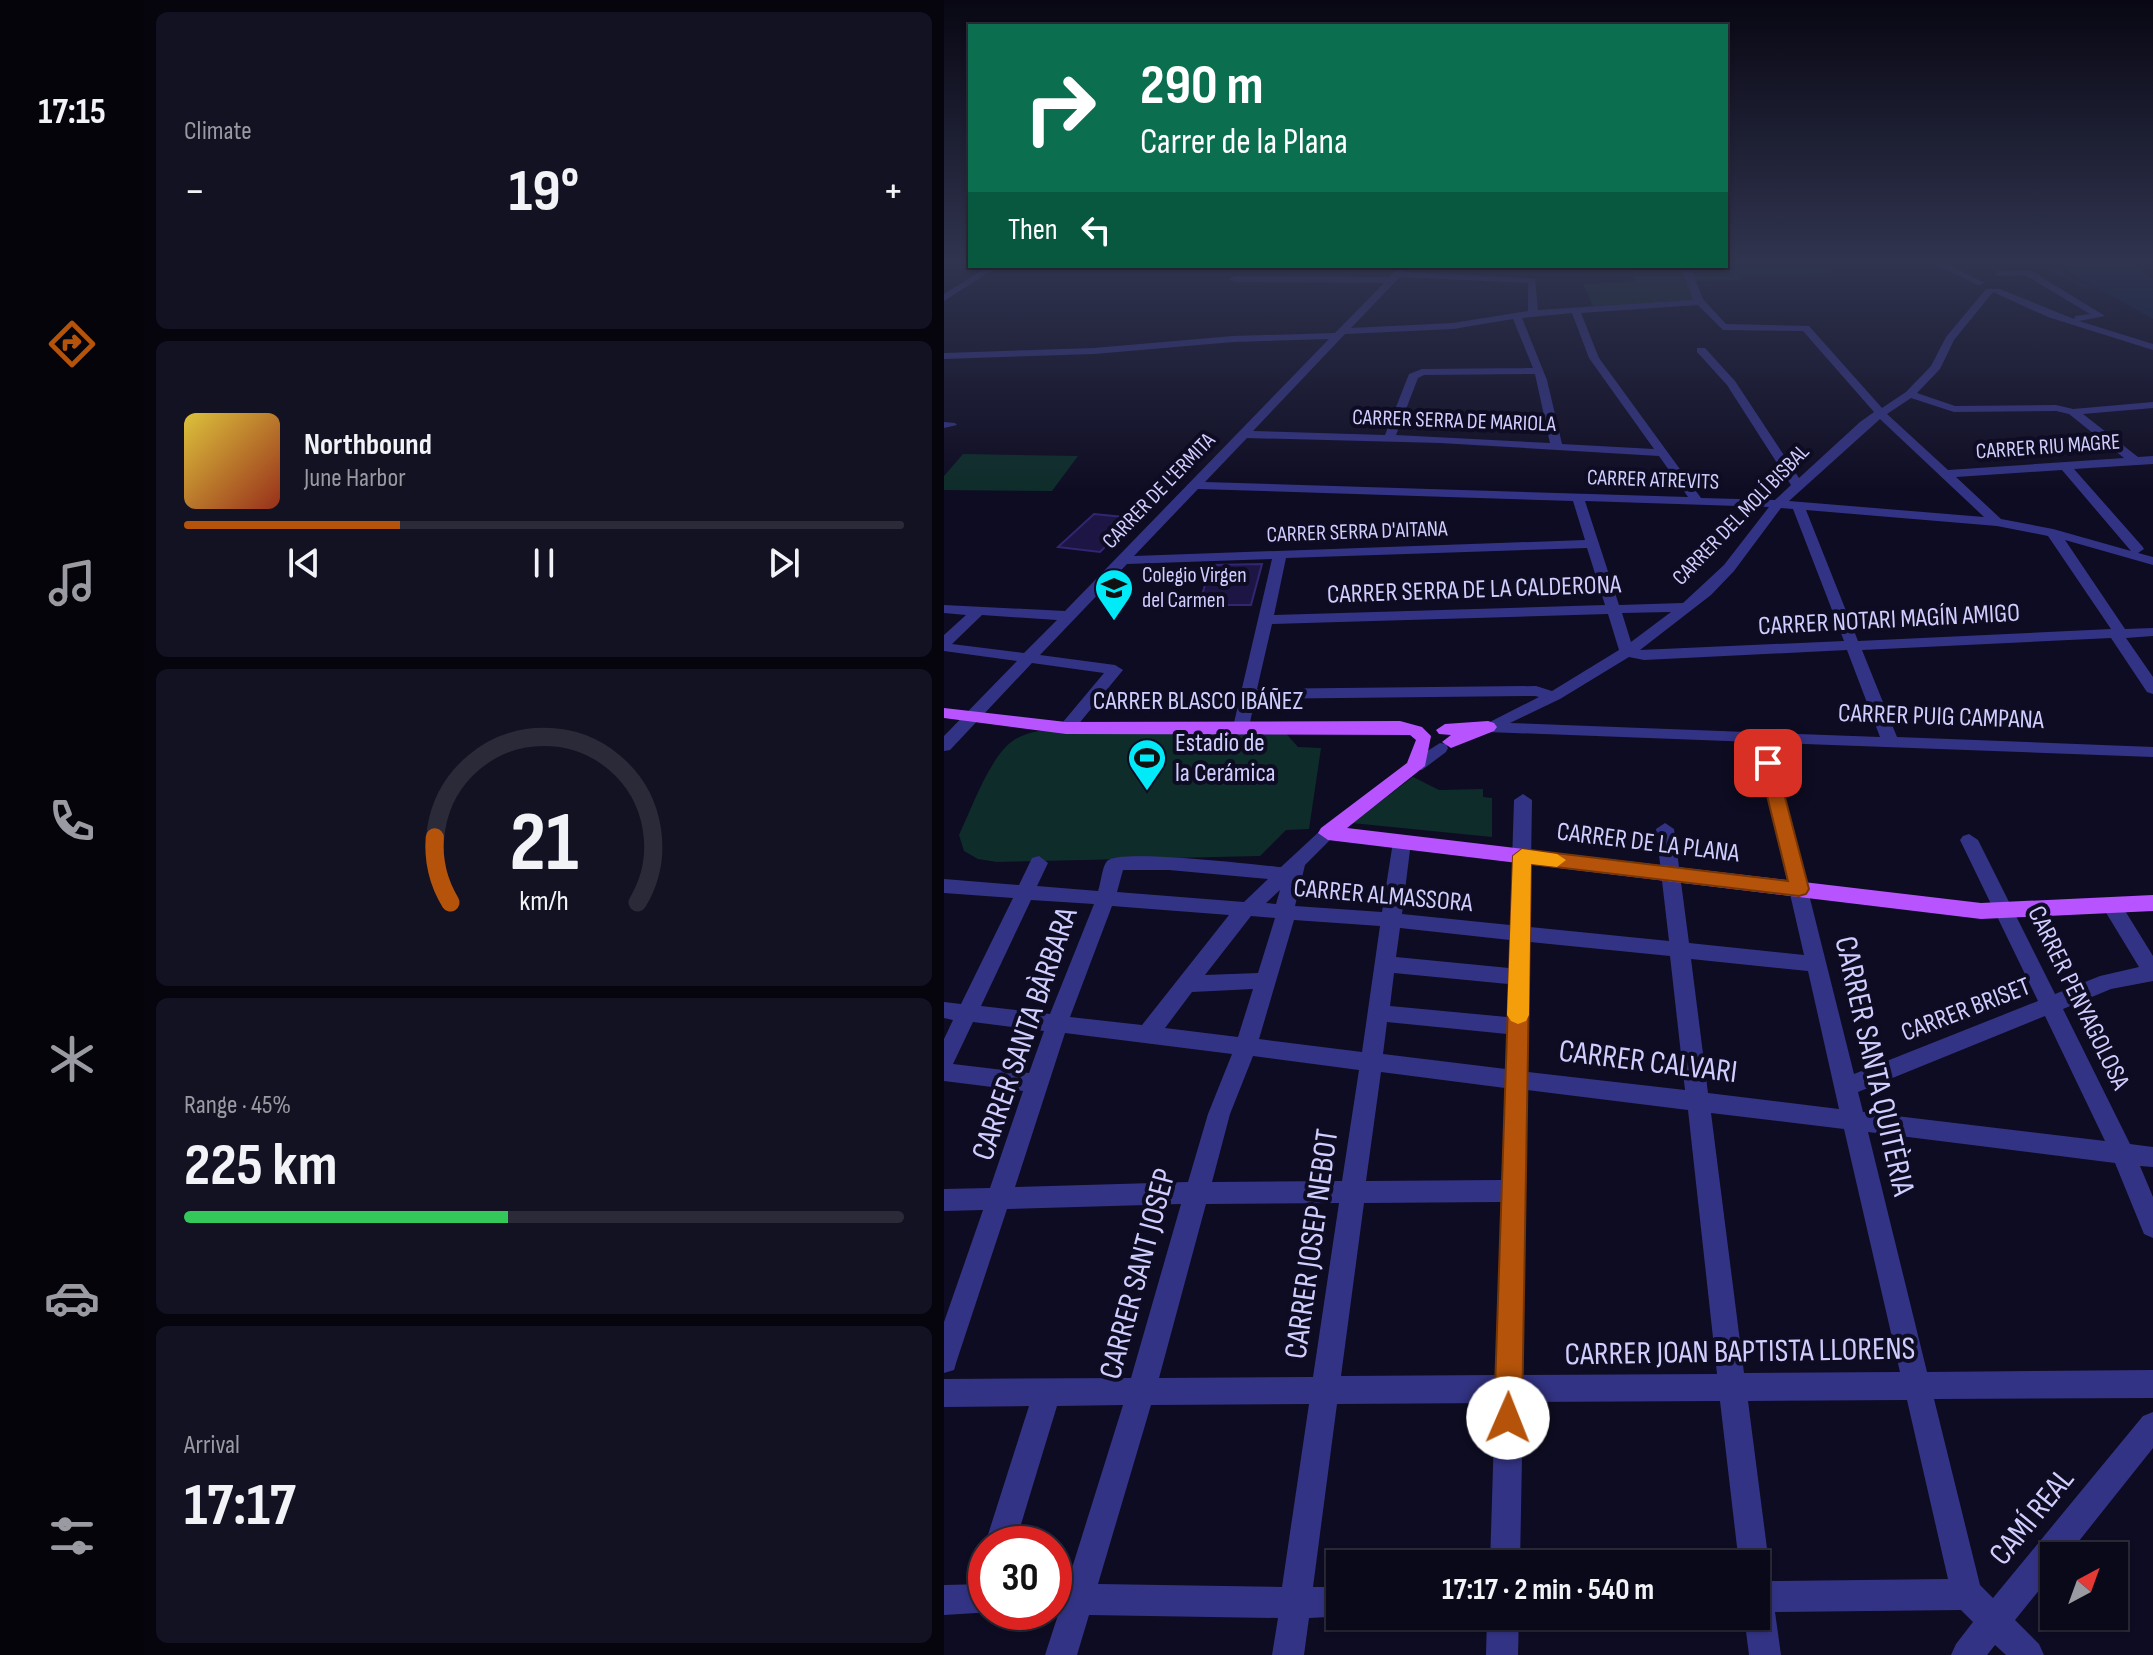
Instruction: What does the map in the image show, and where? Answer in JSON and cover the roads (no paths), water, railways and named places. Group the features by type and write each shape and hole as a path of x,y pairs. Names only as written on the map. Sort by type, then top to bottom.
{"main road":[{"name":"CARRER BLASCO IBÁÑEZ","path":"944,713 1066,728 1400,727 1436,740"},
{"name":"CARRER DEL MOLÍ BISBAL","path":"1436,740 1488,727"},
{"path":"1328,833 1416,766 1436,740"},
{"name":"CARRER DE LA PLANA","path":"1328,833 1981,911 2153,903"}],"street":[{"path":"944,356 1094,351 1247,338"},
{"name":"CARRER DE L'ERMITA","path":"944,746 1335,338"},
{"path":"1525,338 1553,418 1556,445"},
{"path":"1586,338 1594,358 1698,502"},
{"path":"1815,338 1881,412 1997,522"},
{"name":"CARRER DEL MOLÍ BISBAL","path":"1488,727 1554,696 1627,652 1686,607 1729,568 1778,504 1864,424 1910,394 1936,367 1950,338"},
{"path":"2125,338 2153,347"},
{"path":"1701,350 1731,383 1798,486"},
{"path":"1389,438 1413,376 1422,372 1537,371"},
{"path":"1910,394 1954,409 2056,408 2073,412 2153,405"},
{"path":"2073,412 2135,461"},
{"name":"CARRER SERRA DE MARIOLA","path":"1243,434 1556,445 1663,453"},
{"name":"CARRER RIU MAGRE","path":"1946,474 2153,460"},
{"path":"2065,466 2131,551 2153,547"},
{"name":"CARRER ATREVITS","path":"1195,485 1798,505 1997,522 2131,551 2153,561"},
{"path":"1578,498 1627,652"},
{"path":"1798,505 1890,741"},
{"path":"2053,533 2153,689"},
{"name":"CARRER SERRA D'AITANA","path":"1123,560 1593,544"},
{"path":"1241,727 1280,555"},
{"name":"CARRER SERRA DE LA CALDERONA","path":"1265,620 1686,607"},
{"path":"944,609 1070,616"},
{"path":"944,645 978,611"},
{"name":"CARRER NOTARI MAGÍN AMIGO","path":"1627,652 1644,655 2153,632"},
{"path":"944,645 1115,670 1066,728"},
{"path":"1250,694 1536,691 1554,696"},
{"name":"CARRER PUIG CAMPANA","path":"1488,727 2153,752"},
{"name":"CARRER SANTA QUITÈRIA","path":"1768,763 1917,1384 1955,1585"},
{"path":"1505,1550 1523,800"},
{"path":"1665,829 1752,1550"},
{"path":"1148,1034 1244,910 1328,833"},
{"name":"CARRER PENYAGOLOSA","path":"1969,840 2123,1153 2153,1226"},
{"name":"CARRER JOSEP NEBOT","path":"1288,1655 1402,842"},
{"path":"944,1061 1039,863"},
{"name":"CARRER SANTA BÀRBARA","path":"944,1360 1001,1199 1057,1022 1107,900 1115,864 1291,868"},
{"name":"CARRER SANT JOSEP","path":"1072,1582 1141,1392 1195,1193 1219,1114 1246,1046 1286,913 1291,868"},
{"name":"CARRER ALMASSORA","path":"944,886 1391,920 1817,964"},
{"path":"2112,906 2153,972"},
{"path":"1385,964 1519,977"},
{"name":"CARRER BRISET","path":"1846,1087 2107,982 2153,972"},
{"path":"1184,984 1265,981"},
{"name":"CARRER CALVARI","path":"944,1010 2153,1157"},
{"path":"1378,1013 1518,1027"},
{"path":"944,1072 1038,1084"},
{"path":"944,1200 1195,1193 1514,1191"},
{"name":"CARRER JOAN BAPTISTA LLORENS","path":"944,1393 2146,1383"},
{"path":"1006,1526 1047,1393"},
{"name":"CAMÍ REAL","path":"1967,1655 2153,1426"},
{"path":"1770,1592 1955,1585 2028,1655"},
{"path":"944,1600 968,1597"},
{"path":"1072,1599 1326,1603"},
{"name":"CARRER SANT JOSEP","path":"1061,1655 1063,1630"},
{"path":"1502,1655 1503,1630"},
{"path":"1762,1630 1765,1655"}],"place":[{"name":"Colegio Virgen del Carmen","path":"1114,622"},
{"name":"Estadio de la Cerámica","path":"1147,792"}]}
